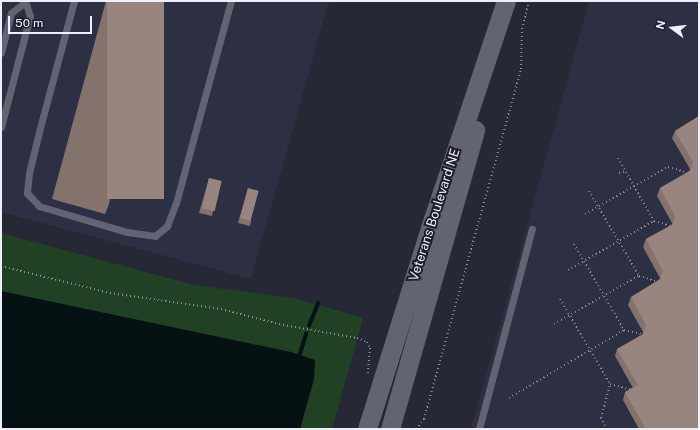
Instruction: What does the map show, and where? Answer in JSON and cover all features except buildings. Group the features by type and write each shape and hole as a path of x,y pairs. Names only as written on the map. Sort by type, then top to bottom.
{"main road":[{"name":"Veterans Boulevard NE","path":"367,429 433,219 506,1"},
{"name":"Veterans Boulevard NE","path":"390,429 509,1"}],"lane":[{"path":"74,1 37,139 29,174 27,193 39,206 127,232 155,236 167,226 176,204 231,1"},
{"path":"1,53 11,12 25,2 30,16 4,99 1,127"},
{"path":"479,429 532,229"}],"path":[{"path":"416,429 424,419 521,69 522,29 529,1"},
{"path":"618,158 654,221 672,226"},
{"path":"585,214 668,167 689,173"},
{"path":"619,173 625,170"},
{"path":"589,191 639,276 659,282"},
{"path":"568,270 654,221"},
{"path":"574,244 624,330"},
{"path":"1,266 110,293 221,309 283,325 357,338 367,342 370,348 368,375"},
{"path":"554,324 639,276"},
{"path":"560,298 610,384 601,418 607,429"},
{"path":"509,398 624,330 642,334"},
{"path":"610,384 634,390"}],"shaded area":[{"path":"1,1 329,1 251,279 1,212"},
{"path":"589,1 699,1 699,429 471,429"},
{"path":"1,291 291,352 315,360 314,379 300,429 1,429"}],"green space":[{"path":"1,233 194,285 294,298 363,318 332,429 1,429"}],"waterway":[{"path":"309,326 318,304"},
{"path":"300,354 306,334"}]}
